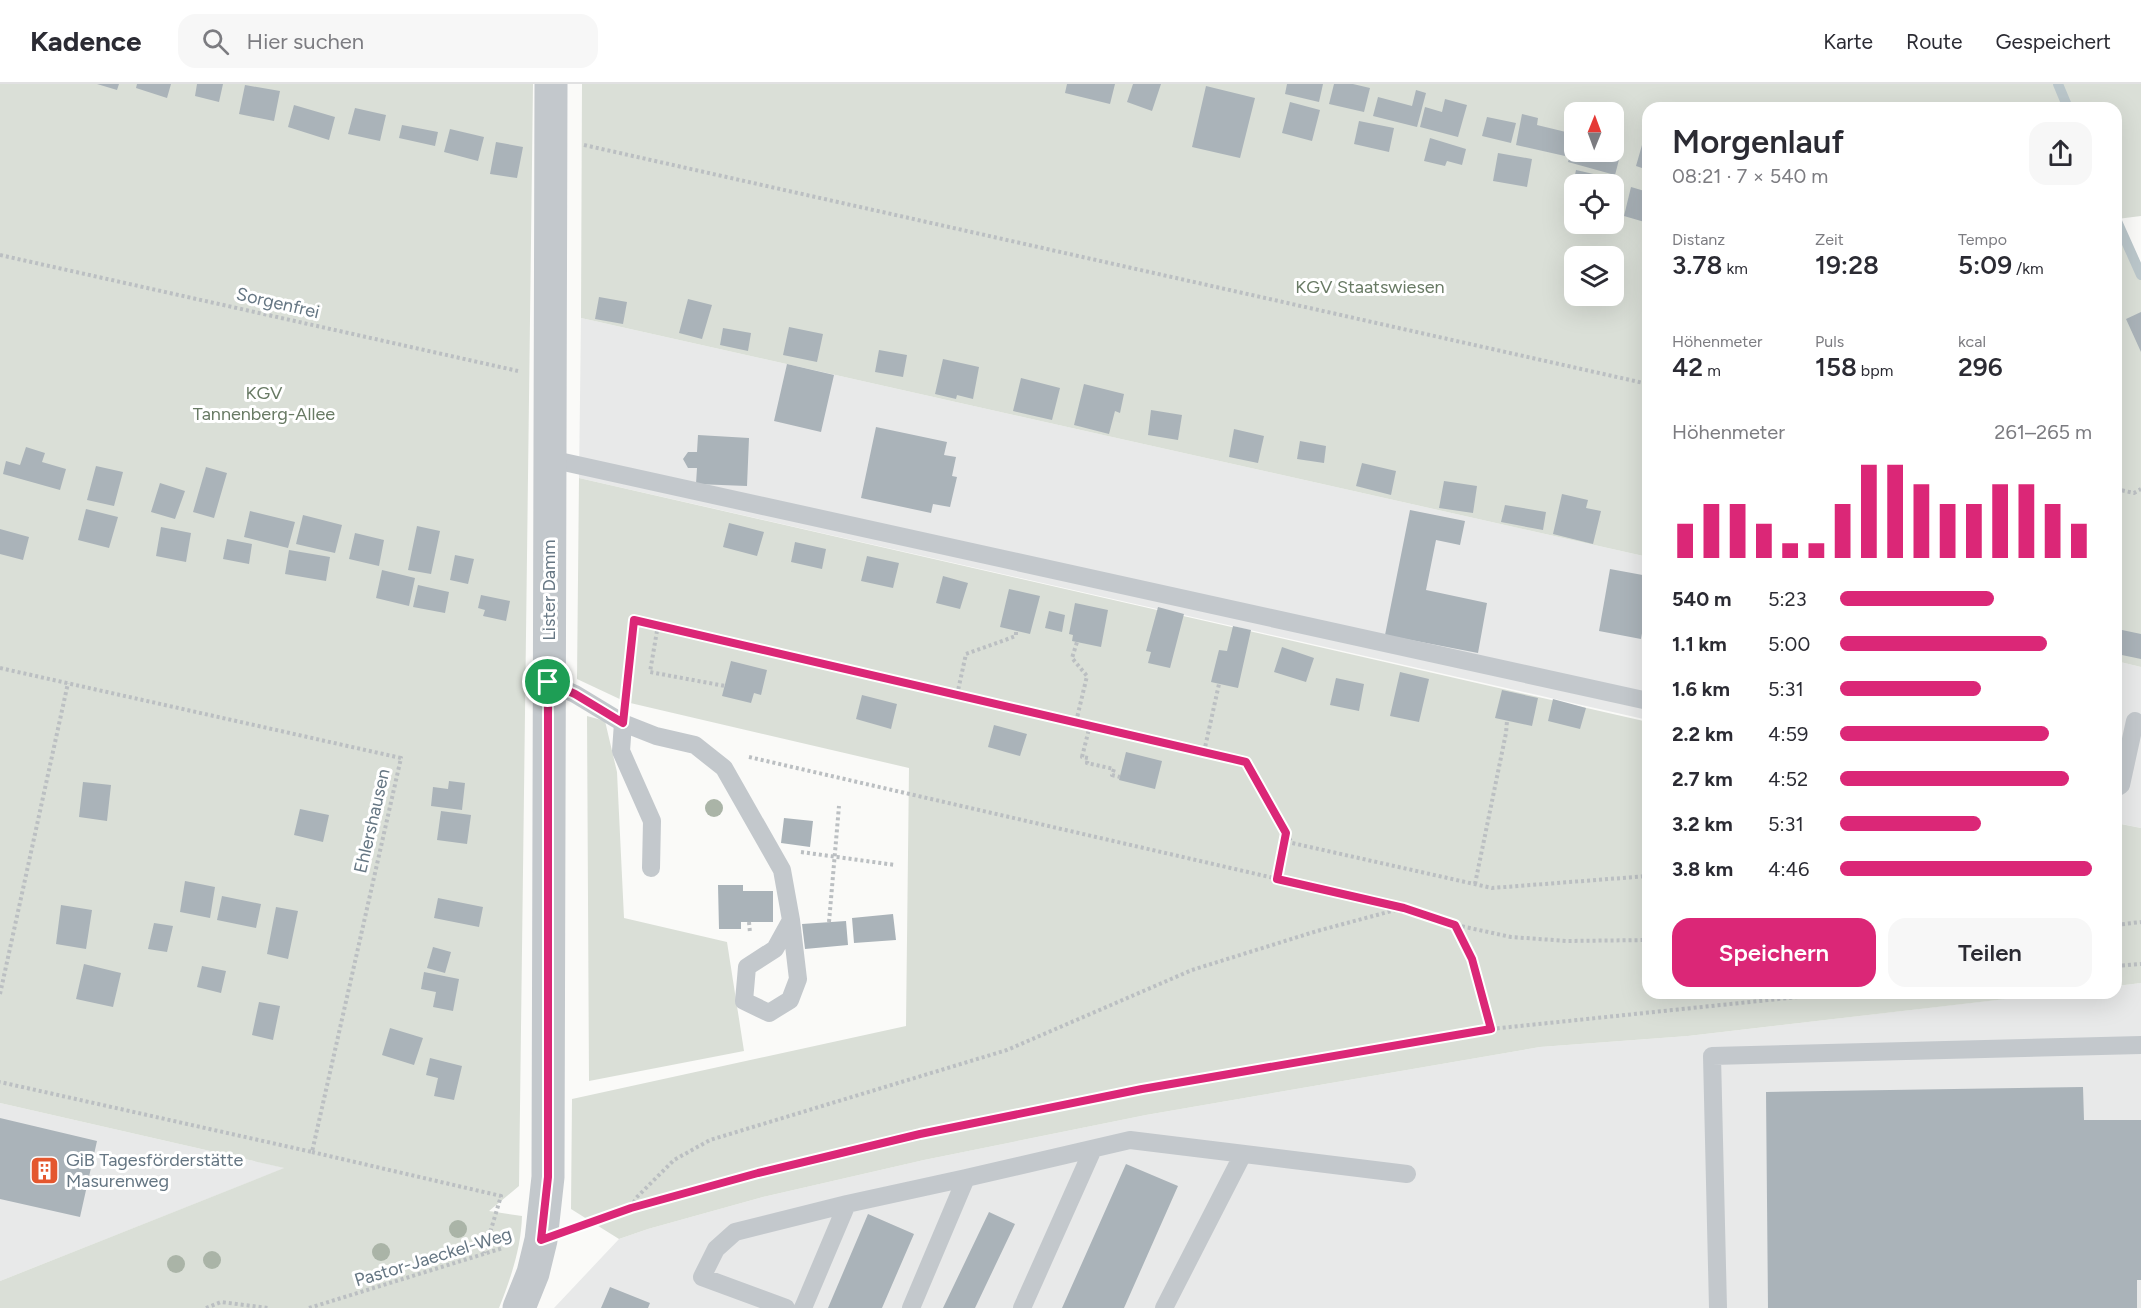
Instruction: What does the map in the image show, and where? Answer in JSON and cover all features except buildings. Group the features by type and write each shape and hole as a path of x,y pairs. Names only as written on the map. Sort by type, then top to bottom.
{"street":[{"name":"Lister Damm","path":"519,1308 533,1273 541,1240 548,1177 551,84"}],"lane":[{"path":"550,459 1642,700"},
{"path":"548,682 575,694 623,723 656,736 695,745 724,768 782,870 791,920 798,979 790,1000 769,1013 744,1001 747,967 775,950 791,920"},
{"path":"2122,780 2135,721"},
{"path":"623,723 621,751 652,821 651,868"},
{"path":"1718,1308 1712,1056 2141,1045"},
{"path":"786,1308 702,1277 716,1249 735,1232 847,1204 1130,1140 1407,1174"},
{"path":"1022,1308 1093,1149"},
{"path":"1164,1308 1243,1154"},
{"path":"911,1308 966,1178"},
{"path":"803,1308 847,1204"}],"path":[{"path":"551,143 596,147 1642,383"},
{"name":"Sorgenfrei","path":"0,255 550,378"},
{"path":"2122,490 2134,493 2141,489"},
{"path":"623,723 634,620 1246,762 1292,843 1492,888 1642,876"},
{"path":"658,625 650,672 724,686"},
{"path":"957,694 966,654 1016,636 1016,631"},
{"path":"1076,722 1087,676 1072,658 1077,642"},
{"name":"Ehlershausen","path":"0,668 401,758 312,1152"},
{"path":"0,994 68,683"},
{"path":"1204,752 1219,684"},
{"path":"1475,884 1507,721"},
{"path":"1090,725 1082,757 1088,758 1087,763 1114,770 1112,775 1120,777"},
{"path":"695,745 1404,908 1455,925 1511,937 1567,941 1642,940"},
{"path":"829,922 839,806"},
{"path":"1277,879 1286,833"},
{"path":"769,847 895,865"},
{"path":"631,1208 636,1198 674,1160 710,1140 1007,1050 1192,970 1317,931 1404,908"},
{"path":"2122,924 2141,922"},
{"path":"1455,925 1472,959 1491,1029"},
{"path":"2122,966 2141,964"},
{"name":"Pastor-Jaeckel-Weg","path":"309,1308 484,1254 541,1240 631,1208 758,1173 920,1134 1142,1089 1491,1029 1778,999"},
{"path":"0,1082 501,1196 484,1254"},
{"path":"206,1308 221,1302 268,1308"}],"shaded area":[{"path":"581,318 1642,556 1642,719 579,478"},
{"path":"2122,662 2141,667 2141,828 2122,824"},
{"path":"2141,983 2141,1308 554,1308 619,1239 763,1197 924,1160 1146,1115 1540,1047 1688,1036 2005,999 2122,999 2122,985"},
{"path":"0,1103 285,1168 0,1281"}],"green space":[{"name":"KGV Tannenberg-Allee","path":"0,84 533,84 519,1186 489,1211 522,1216 515,1263 499,1308 0,1308 0,1281 284,1168 0,1103"},
{"name":"KGV Staatswiesen","path":"582,84 2141,84 2141,216 2122,218 2122,102 1642,102 1642,556 581,318"},
{"name":"KGV Staatswiesen","path":"2122,231 2141,275 2141,667 2122,662"},
{"path":"579,478 1642,721 1642,999 2006,999 1688,1036 1540,1047 1146,1115 924,1160 763,1197 619,1239 571,1209 572,1099 906,1026 909,768 626,702 577,679"},
{"path":"587,716 605,721 617,772 624,918 727,942 744,1051 589,1081"},
{"path":"2122,824 2141,828 2141,983 2122,985"}],"waterway":[{"path":"2058,84 2066,102"},
{"path":"2122,232 2141,275"}],"place":[{"name":"GiB Tagesförderstätte Masurenweg","path":"45,1170"}],"route":[{"path":"634,620 1246,762 1286,833 1277,879 1404,908 1455,925 1472,959 1491,1029 1142,1089 920,1134 758,1173 631,1208 541,1240 548,1177 548,682 575,694 623,723 634,620"}]}
